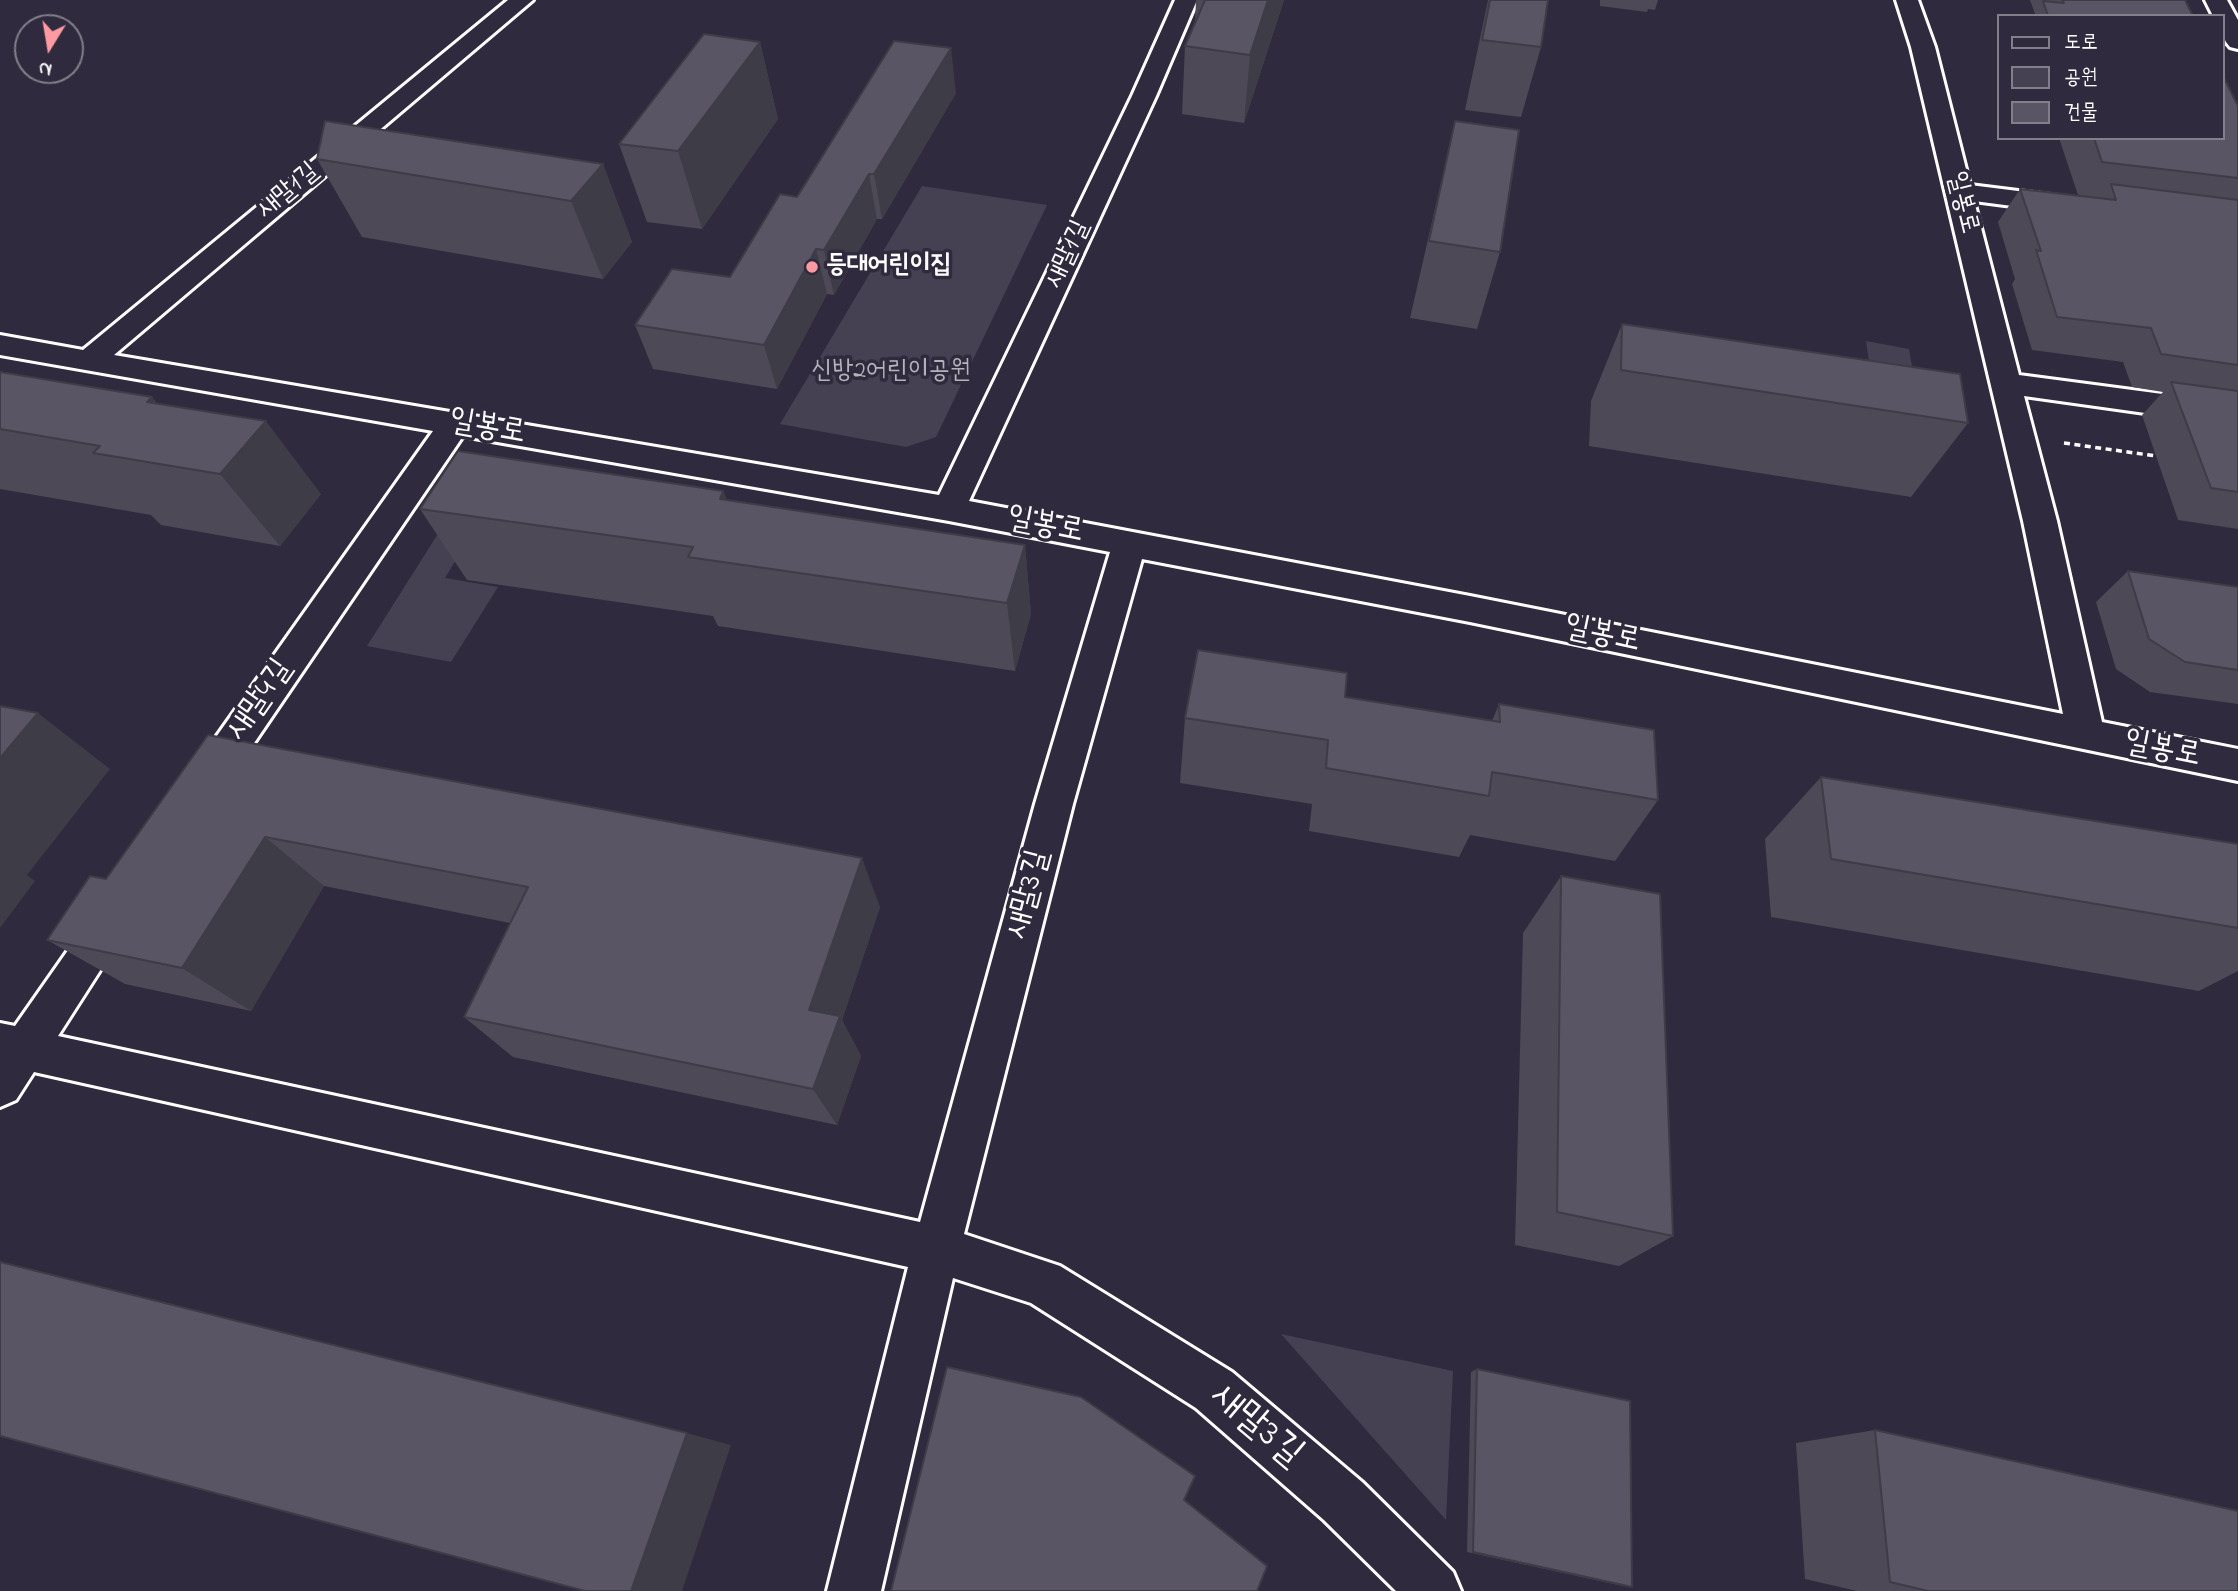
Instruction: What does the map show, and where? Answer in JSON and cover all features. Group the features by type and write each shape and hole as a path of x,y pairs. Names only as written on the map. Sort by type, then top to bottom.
{"street":[{"name":"새말1길","path":"90,360 136,318 522,0"},
{"name":"새말1길","path":"949,509 1144,96 1186,0"},
{"name":"일봉로","path":"1907,0 1923,47 2040,521 2085,736"},
{"path":"2224,15 2238,42"},
{"path":"1958,191 2094,208"},
{"name":"일봉로","path":"0,345 949,509 1481,611 2238,765"},
{"path":"2004,383 2238,415"},
{"name":"새말4길","path":"189,807 454,423"},
{"name":"새말3길","path":"854,1591 936,1249 1054,804 1130,544"},
{"path":"0,1085 12,1046 134,888"},
{"path":"12,1046 936,1249"},
{"name":"새말3길","path":"936,1249 1044,1283 1214,1390 1343,1502 1434,1591"}],"path":[{"path":"2018,436 2156,456"}],"green space":[{"name":"신방2어린이공원","path":"922,186 1047,205 936,437 906,447 780,424"},
{"path":"1866,341 1909,349 1922,424 1870,369"},
{"path":"441,529 471,535 445,578 498,587 451,662 367,646"},
{"path":"1281,1334 1453,1371 1446,1520"}],"building":[{"path":"1205,0 1268,0 1250,55 1185,46"},
{"path":"1490,0 1548,0 1541,47 1482,40"},
{"path":"2062,0 2185,0 2192,14 2047,14 2043,1 2064,3"},
{"path":"704,34 760,42 678,151 619,144"},
{"path":"894,41 951,48 874,174 869,174 824,250 816,249 764,345 635,325 672,269 730,277 780,194 797,197"},
{"path":"2224,78 2238,106 2238,178 2102,162 2095,140 2224,140"},
{"path":"325,121 603,164 571,201 317,159"},
{"path":"1455,121 1519,130 1500,252 1429,241"},
{"path":"2111,184 2238,200 2238,365 2161,354 2151,328 2057,317 2036,250 2041,251 2020,189 2116,200"},
{"path":"1622,324 1960,374 1968,423 1621,370"},
{"path":"0,372 152,397 147,402 266,421 220,474 93,453 100,446 0,429"},
{"path":"2171,382 2238,391 2238,492 2211,488"},
{"path":"458,451 723,491 720,499 1025,545 1007,603 688,557 693,547 420,509"},
{"path":"2128,571 2238,587 2238,670 2185,662 2149,639"},
{"path":"1198,650 1347,673 1345,697 1500,722 1499,704 1654,730 1658,800 1492,772 1489,796 1326,768 1328,740 1185,718"},
{"path":"0,706 38,713 0,758"},
{"path":"208,735 862,858 809,1010 840,1016 813,1089 464,1017 528,887 265,837 182,968 47,940 90,876 106,879"},
{"path":"1821,777 2238,844 2238,928 1831,859"},
{"path":"1561,876 1660,894 1673,1236 1557,1212"},
{"path":"0,1262 687,1433 631,1591 585,1591 0,1436"},
{"path":"947,1367 1081,1397 1195,1476 1184,1500 1267,1566 1257,1591 891,1591"},
{"path":"1477,1369 1630,1401 1632,1587 1473,1552"},
{"path":"1875,1430 2238,1511 2238,1591 1928,1591 1890,1582"}],"place":[{"name":"등대어린이집","path":"812,267"}]}
